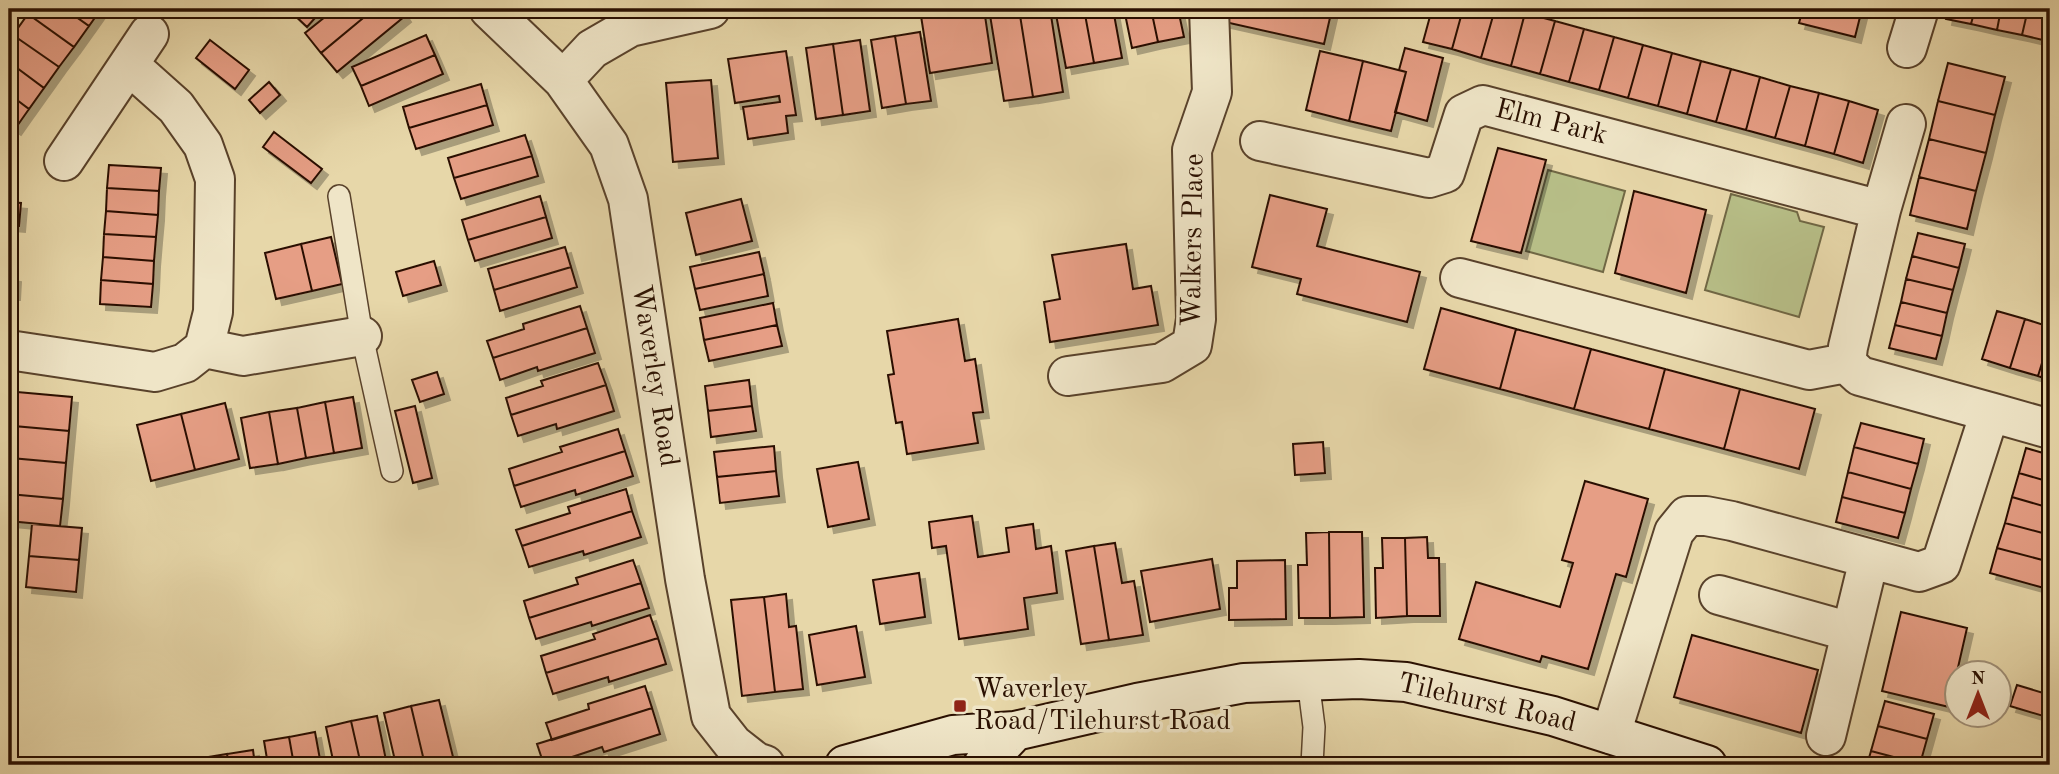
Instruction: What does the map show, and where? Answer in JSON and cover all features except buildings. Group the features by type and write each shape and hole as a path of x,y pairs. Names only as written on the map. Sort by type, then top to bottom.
{"street":[{"name":"Waverley Road","path":"489,9 562,80 609,145 628,199 685,579 711,716 733,744 756,762 765,765"},
{"path":"562,80 592,49 630,27 710,9"},
{"name":"Walkers Place","path":"1068,376 1162,363 1192,345 1196,319 1192,150 1212,92 1209,9"},
{"path":"1907,48 1919,9"},
{"path":"64,161 149,34"},
{"path":"9,351 155,372 185,363 204,348 213,312 215,179 203,145 176,107 129,65"},
{"name":"Elm Park","path":"1261,141 1429,178 1445,173 1464,114 1483,105 1881,211"},
{"path":"1846,363 1881,211 1906,124"},
{"path":"1460,278 1809,370 1846,363"},
{"path":"204,348 243,356 362,336"},
{"path":"1846,363 1860,376 2050,429"},
{"path":"1611,734 1674,533 1687,516 1732,521 1919,572 1941,564 1990,412"},
{"path":"1826,736 1869,559"},
{"path":"1719,595 1851,632"},
{"name":"Tilehurst Road","path":"845,765 953,735 1015,731 1136,703 1244,683 1308,680 1406,682 1553,716 1707,765"},
{"path":"983,765 1015,731"}],"lane":[{"path":"339,197 362,336 392,471"},
{"path":"1308,680 1314,727 1311,765"}],"green space":[{"path":"1548,170 1625,191 1603,272 1526,251"},
{"path":"1731,194 1797,212 1800,221 1824,227 1799,317 1705,290"}],"place":[{"name":"Waverley Road/Tilehurst Road","path":"960,706"}]}
